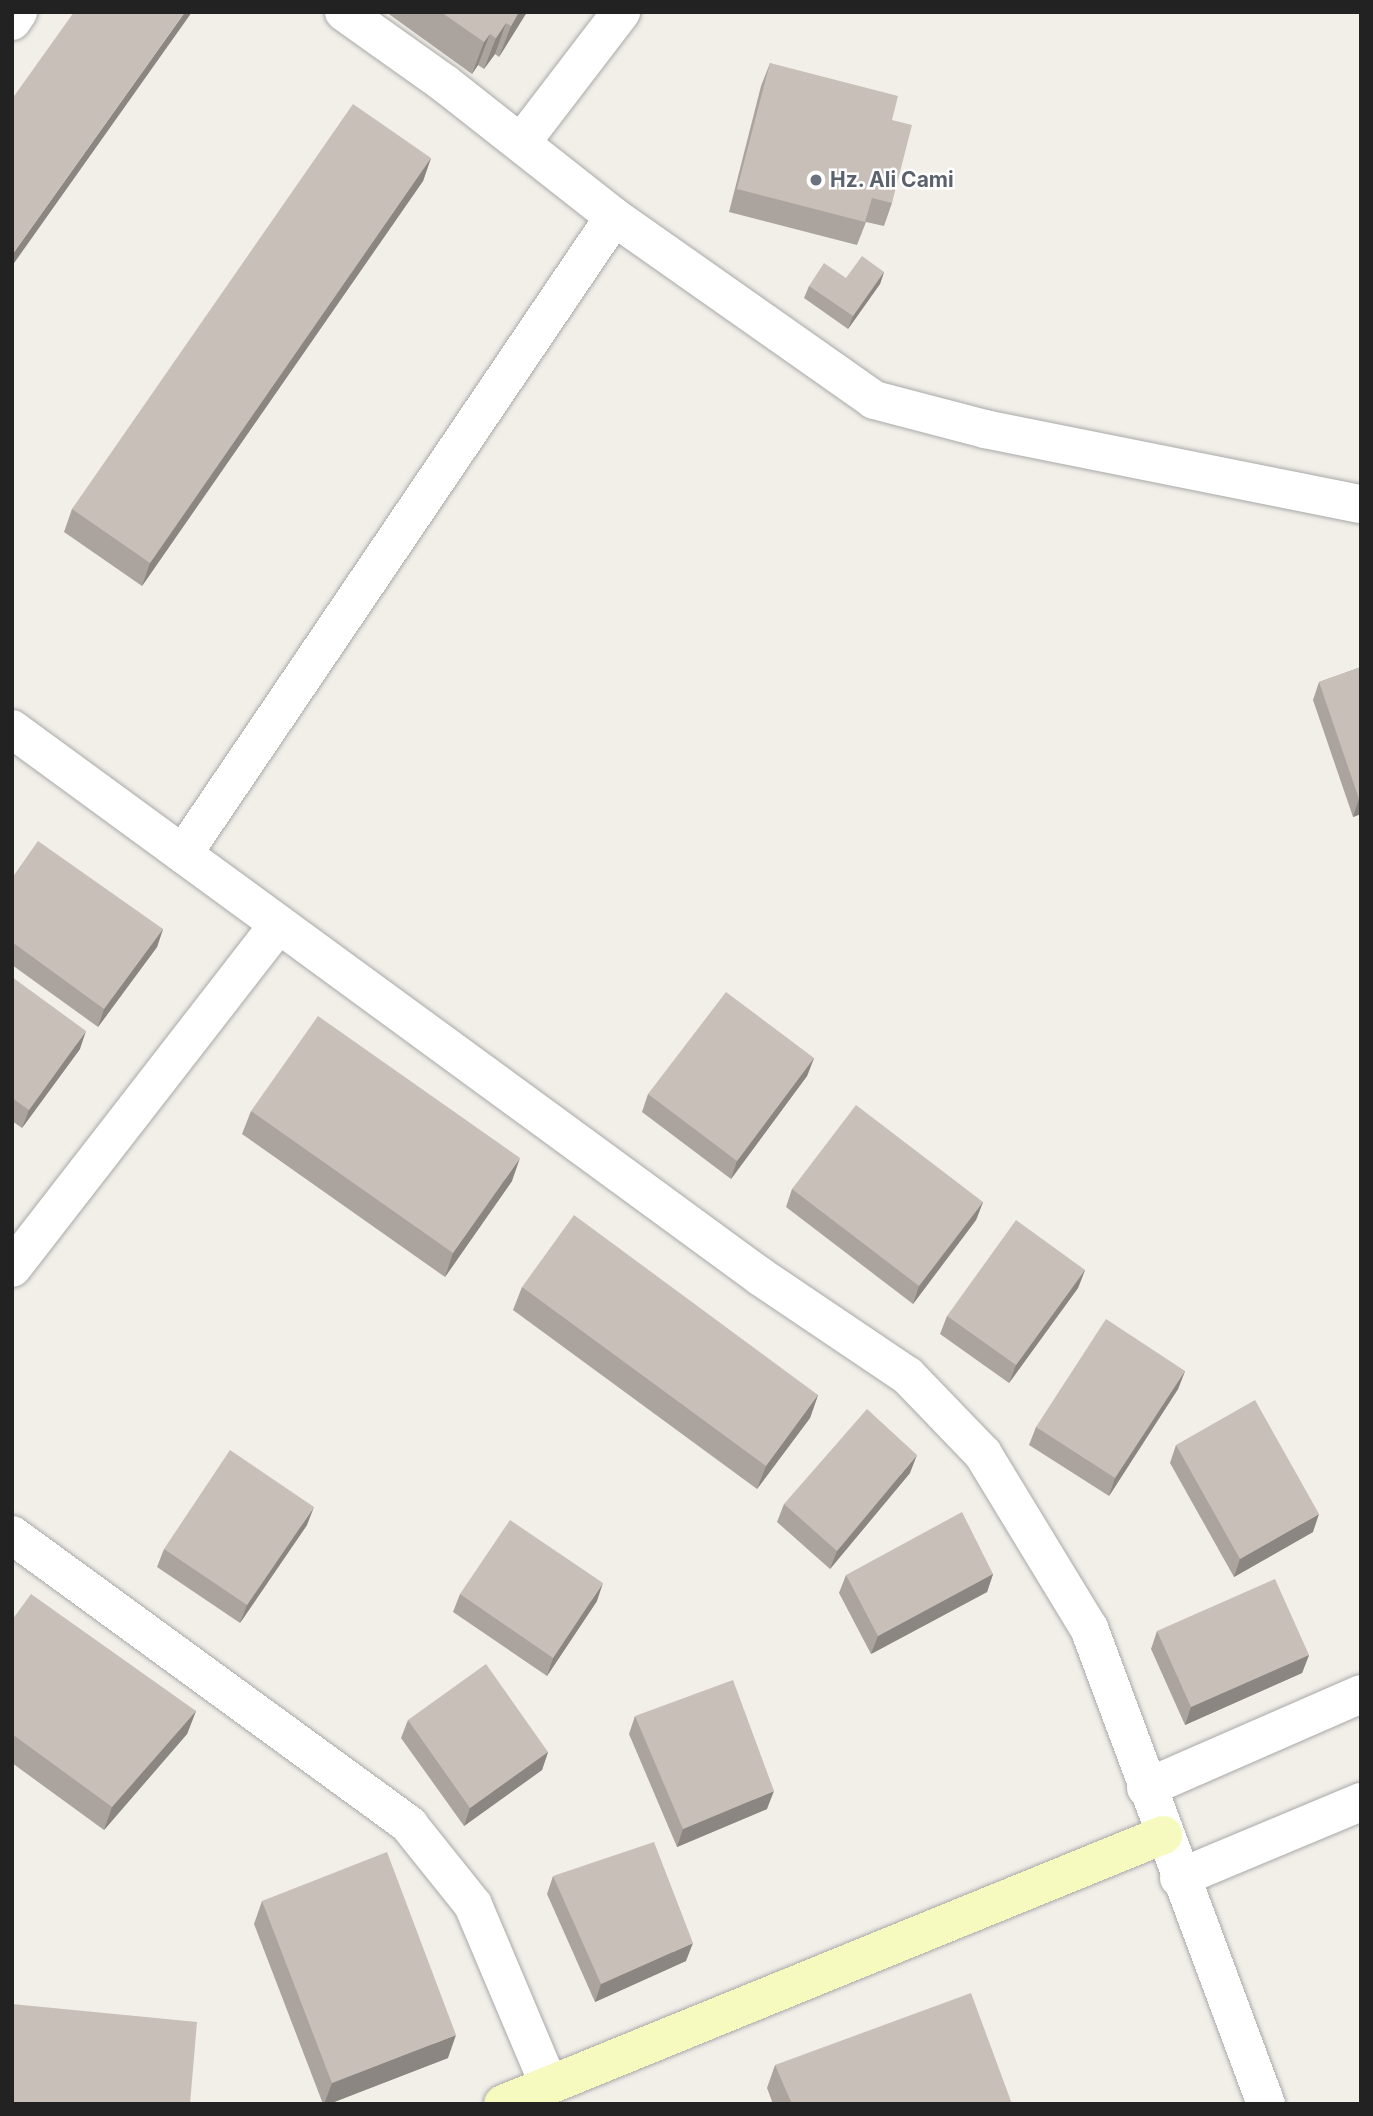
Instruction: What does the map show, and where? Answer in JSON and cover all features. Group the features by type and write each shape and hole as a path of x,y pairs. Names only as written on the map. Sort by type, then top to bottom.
{"street":[{"path":"12,21 18,12"},
{"path":"344,12 521,143 614,217 874,400 985,429 1361,504"},
{"path":"521,143 621,12"},
{"path":"183,853 614,217"},
{"path":"12,729 761,1277 908,1376 983,1454 1089,1628 1163,1835 1266,2104"},
{"path":"12,1268 279,924"},
{"path":"12,1535 409,1825 473,1905 550,2085"},
{"path":"1146,1788 1361,1694"},
{"path":"1179,1878 1361,1802"},
{"path":"504,2104 1163,1835"}],"building":[{"path":"74,12 185,12 12,255 12,99"},
{"path":"441,12 519,12 511,26 506,23 496,38 490,34 484,42"},
{"name":"Hz. Ali Cami","path":"770,63 898,96 892,120 912,125 892,203 872,198 865,222 737,189"},
{"path":"353,104 431,158 150,563 72,509"},
{"path":"862,256 884,272 853,316 809,286 824,263 846,278"},
{"path":"1361,667 1361,798 1359,799 1319,682"},
{"path":"38,841 163,929 104,1009 12,942 12,878"},
{"path":"12,977 86,1031 29,1110 12,1098"},
{"path":"726,992 814,1058 737,1161 648,1094"},
{"path":"318,1016 520,1158 453,1253 251,1111"},
{"path":"856,1105 983,1202 919,1286 792,1189"},
{"path":"574,1215 818,1395 766,1466 522,1287"},
{"path":"1016,1220 1085,1270 1016,1365 947,1316"},
{"path":"1106,1319 1185,1371 1115,1478 1036,1427"},
{"path":"1255,1400 1319,1514 1240,1559 1176,1445"},
{"path":"867,1409 917,1455 837,1551 784,1504"},
{"path":"230,1450 314,1507 247,1605 164,1549"},
{"path":"962,1512 993,1574 878,1636 846,1575"},
{"path":"510,1520 603,1583 553,1658 460,1594"},
{"path":"1275,1579 1309,1655 1191,1707 1157,1631"},
{"path":"31,1594 196,1711 112,1807 12,1734 12,1620"},
{"path":"486,1664 548,1752 470,1808 408,1720"},
{"path":"733,1680 774,1791 683,1829 635,1716"},
{"path":"654,1842 693,1943 601,1984 553,1876"},
{"path":"387,1852 456,2035 332,2083 262,1901"},
{"path":"971,1993 1012,2104 792,2104 775,2065"},
{"path":"12,2004 197,2022 190,2104 12,2104"}],"place":[{"name":"Hz. Ali Cami","path":"816,180"}]}
